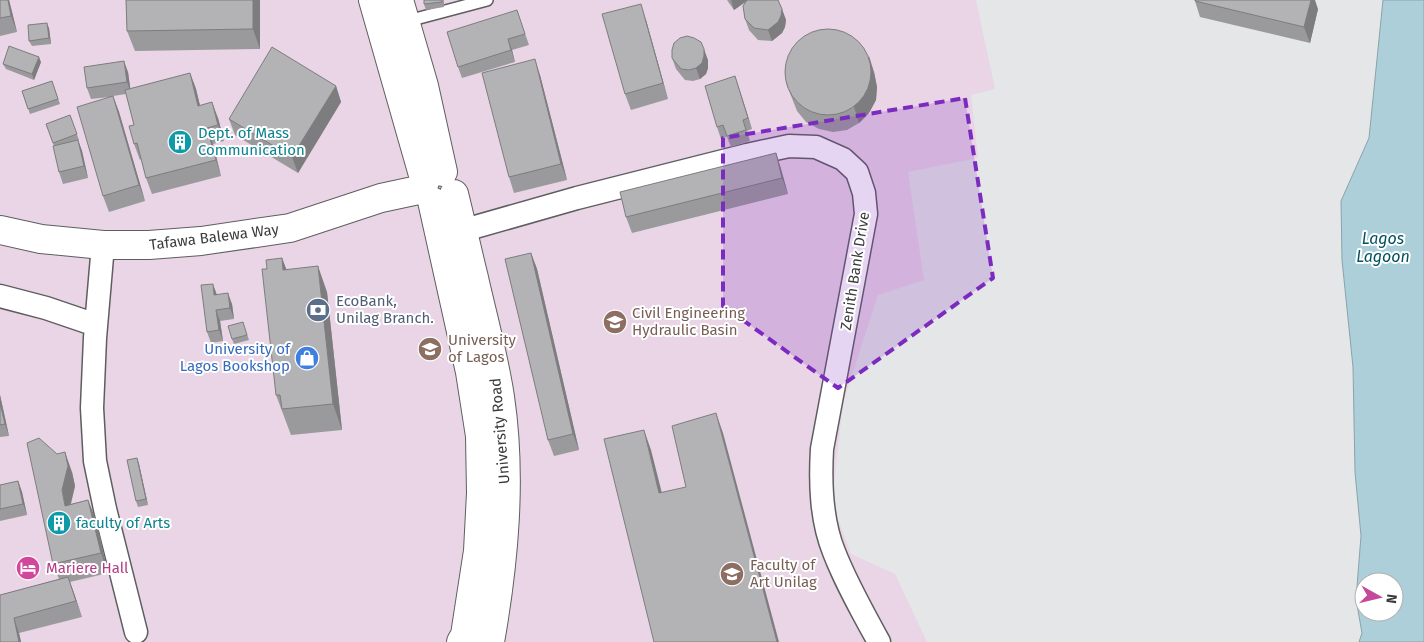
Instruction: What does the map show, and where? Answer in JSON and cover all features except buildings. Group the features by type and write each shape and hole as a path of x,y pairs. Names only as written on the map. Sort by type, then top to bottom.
{"main road":[{"name":"University Road","path":"373,0 394,20 424,86 435,188 452,234 500,397 505,453 506,507 502,559 490,642"},
{"name":"Tafawa Balewa Way","path":"0,230 41,239 103,245 148,245 201,241 290,228 381,198 435,188"},
{"name":"University Road","path":"452,234 480,436 481,493 478,551 465,635 461,642"}],"street":[{"name":"Zenith Bank Drive","path":"452,234 577,198 789,146 816,147 843,159 857,172 864,193 866,214 822,449 820,483 825,518 833,552 879,642"},
{"path":"103,245 96,325 92,408 95,461 136,632"},
{"path":"0,296 46,308 96,325"}],"lane":[{"path":"394,20 487,0"}],"highlighted area":[{"path":"965,98 993,278 838,388 723,306 723,138"}],"shaded area":[{"name":"University of Lagos","path":"0,0 976,0 995,89 971,95 978,158 908,172 924,280 878,295 843,403 832,503 851,554 895,574 927,642 0,642"}],"water":[{"name":"Lagos Lagoon","path":"1383,0 1424,0 1424,642 1359,642 1362,633 1360,622 1404,622 1404,572 1358,572 1361,536 1355,472 1353,367 1342,260 1341,201 1369,138"}],"place":[{"name":"Dept. of Mass Communication","path":"180,142"},
{"name":"EcoBank, Unilag Branch.","path":"318,310"},
{"name":"Civil Engineering Hydraulic Basin","path":"615,322"},
{"name":"University of Lagos","path":"430,349"},
{"name":"University of Lagos Bookshop","path":"307,358"},
{"name":"faculty of Arts","path":"59,523"},
{"name":"Mariere Hall","path":"28,568"},
{"name":"Faculty of Art Unilag","path":"732,574"}]}
